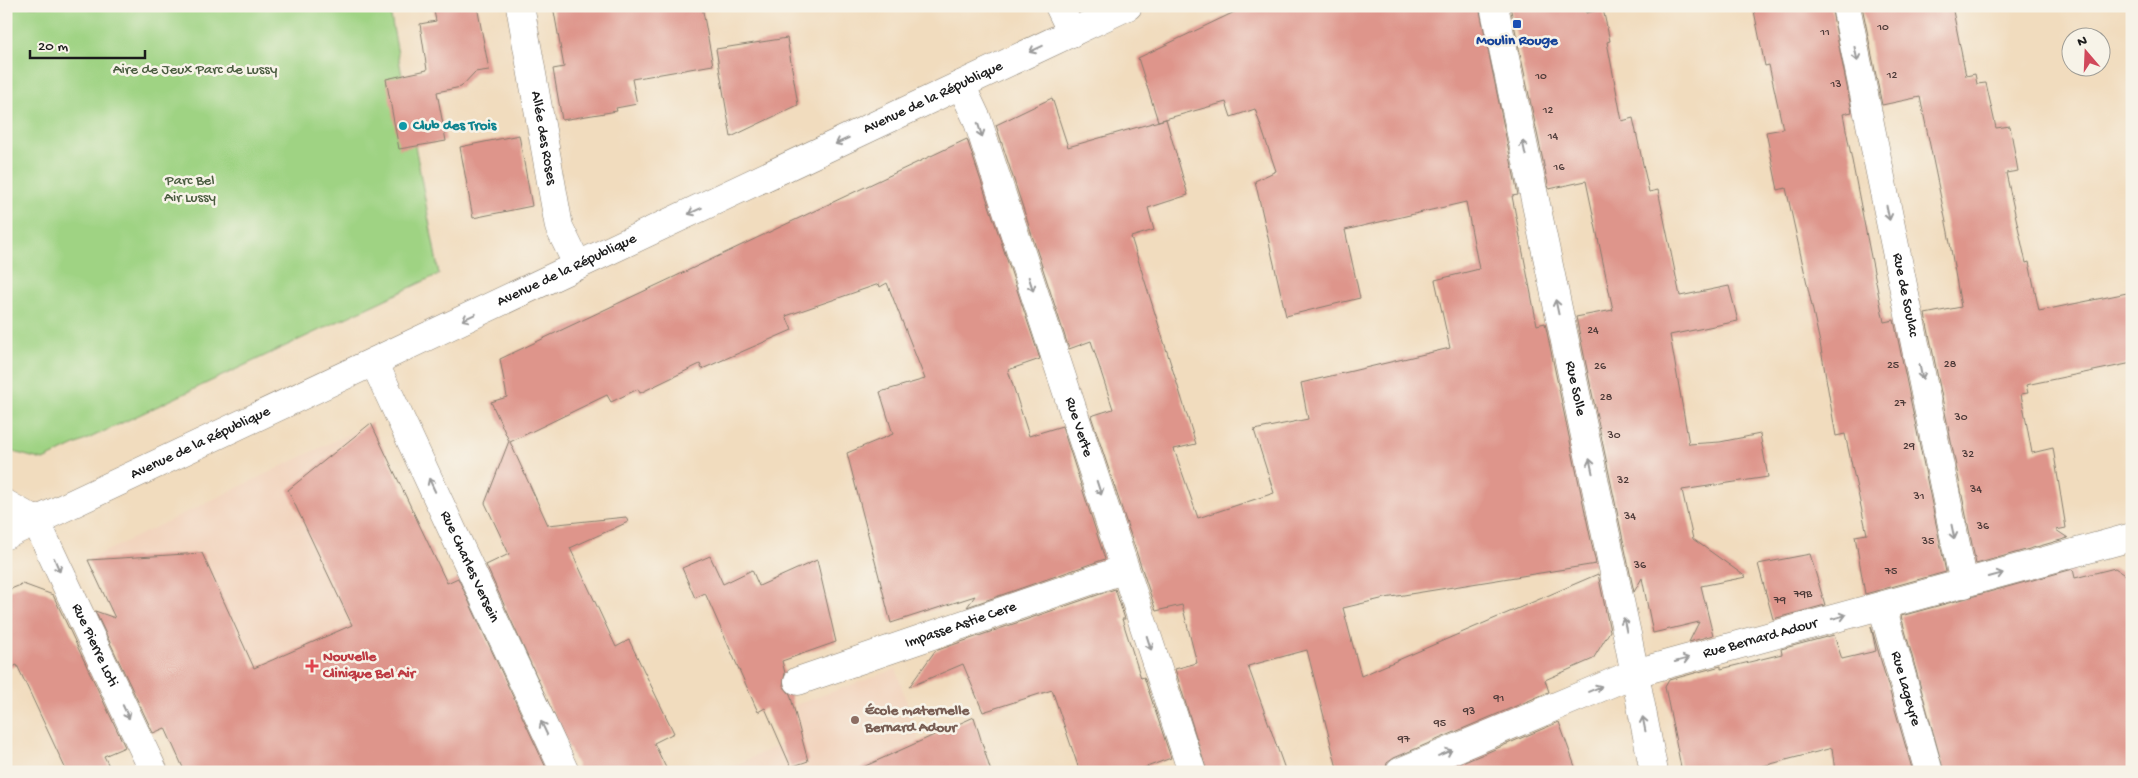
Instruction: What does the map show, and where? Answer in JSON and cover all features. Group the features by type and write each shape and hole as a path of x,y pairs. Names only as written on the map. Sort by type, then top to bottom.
{"street":[{"name":"Allée des Roses","path":"520,6 559,227 578,266"},
{"path":"1059,6 1072,33"},
{"name":"Avenue de la République","path":"6,535 1128,6"},
{"name":"Rue Solle","path":"1494,6 1635,673 1654,772"},
{"name":"Rue de Soulac","path":"1846,6 1964,584"},
{"name":"Rue Verte","path":"961,85 977,119 1192,772"},
{"name":"Rue Charles Versein","path":"374,362 565,772"},
{"path":"6,504 36,521"},
{"name":"Rue Pierre Loti","path":"36,521 154,772"},
{"name":"Rue Bernard Adour","path":"1400,772 1635,673 2132,537"},
{"name":"Impasse Astie Cere","path":"798,681 1125,569"},
{"name":"Rue Lageyre","path":"1882,606 1929,772"}],"shaded area":[{"name":"Nouvelle Clinique Bel Air","path":"371,423 537,772 186,772 88,560"},
{"name":"École maternelle Bernard Adour","path":"896,669 929,772 721,772 800,735 795,705"}],"green space":[{"name":"Parc Bel Air Lussy","path":"6,6 389,6 439,274 43,460 6,450"}],"building":[{"path":"433,6 477,6 489,70 475,72 461,87 437,92 446,141 399,149 386,79 427,70 420,24 436,21"},
{"path":"553,6 702,6 713,65 632,79 637,104 616,108 617,111 562,120 553,69 564,67"},
{"path":"1247,6 1479,6 1518,195 1512,196 1537,325 1545,323 1596,564 1385,598 1343,608 1361,676 1598,574 1610,631 1593,659 1545,680 1549,692 1394,758 1387,763 1385,772 1338,772 1307,650 1248,666 1286,772 1207,772 1175,669 1197,663 1182,605 1156,611 1091,416 1113,409 1091,341 1069,349 996,125 1052,98 1068,147 1166,119 1188,195 1148,208 1154,230 1131,237 1196,444 1174,449 1198,518 1274,493 1254,430 1308,419 1301,383 1450,348 1435,280 1479,269 1466,202 1345,230 1360,298 1286,316 1255,181 1276,171 1255,109 1231,117 1226,102 1158,121 1138,58"},
{"path":"1510,6 1584,6 1586,13 1603,9 1610,41 1607,42 1622,121 1633,118 1649,192 1658,190 1680,296 1729,286 1738,321 1670,335 1689,444 1720,442 1760,434 1768,477 1682,490 1693,539 1746,577 1701,586 1713,635 1689,642 1699,622 1653,633 1642,578 1634,592 1576,317 1613,310 1586,181 1549,189"},
{"path":"1753,6 1831,6 1852,112 1843,114 1884,322 1894,320 1946,572 1865,594 1855,536 1867,534 1845,434 1836,436 1820,343 1786,188 1778,190 1766,132 1783,129 1769,65 1765,66"},
{"path":"1862,6 1952,6 1966,76 1975,74 1977,84 1986,83 1996,128 2010,126 2018,171 2006,173 2026,263 2029,262 2039,311 2132,292 2132,363 2026,385 2028,393 2021,394 2032,453 2053,448 2066,528 2056,530 2068,538 1976,564 1925,314 1961,307 1948,232 1920,97 1882,105"},
{"path":"787,38 798,105 731,137 716,49"},
{"path":"519,135 532,206 473,218 460,147"},
{"path":"967,139 1040,359 1008,370 1029,436 1062,426 1105,559 967,607 975,596 891,623 847,453 893,434 880,392 925,379 887,283 880,287 879,284 786,316 792,330 702,369 700,364 640,393 638,389 611,402 607,395 510,442 548,525 626,517 628,522 570,548 616,647 629,640 674,733 654,743 668,772 580,772 486,565 509,554 485,503 509,441 491,402 507,397 500,359"},
{"name":"Nouvelle Clinique Bel Air","path":"371,423 447,583 458,578 548,772 185,772 165,728 153,733 95,611 115,618 88,560 202,553 254,668 352,625 288,490"},
{"path":"1810,554 1825,605 1773,619 1758,564"},
{"path":"710,556 723,584 752,570 759,586 817,560 836,642 782,661 785,673 783,686 790,694 808,761 791,767 765,708 758,712 705,593 695,598 682,568"},
{"path":"2115,568 2127,576 2132,592 2132,772 1944,772 1901,616 2073,569 2075,578"},
{"path":"23,584 53,595 125,747 104,756 112,772 67,772 17,665 6,670 6,591"},
{"path":"1115,589 1125,619 1122,619 1141,678 1144,677 1171,758 1133,772 1080,772 1052,690 983,712 963,664 909,687 935,651"},
{"path":"1871,626 1913,772 1835,772 1832,748 1740,772 1682,772 1665,687 1669,680 1721,666 1721,669 1782,654 1781,649 1834,635 1842,659 1876,651"},
{"path":"974,717 991,772 852,772 932,736"},
{"path":"1559,722 1577,772 1441,772"}],"place":[{"name":"Moulin Rouge","path":"1517,24"},
{"name":"Club des Trois","path":"403,126"},
{"name":"Nouvelle Clinique Bel Air","path":"312,666"},
{"name":"École maternelle Bernard Adour","path":"855,720"}],"park label":[{"name":"Aire de Jeux Parc de Lussy","path":"195,70"}]}
